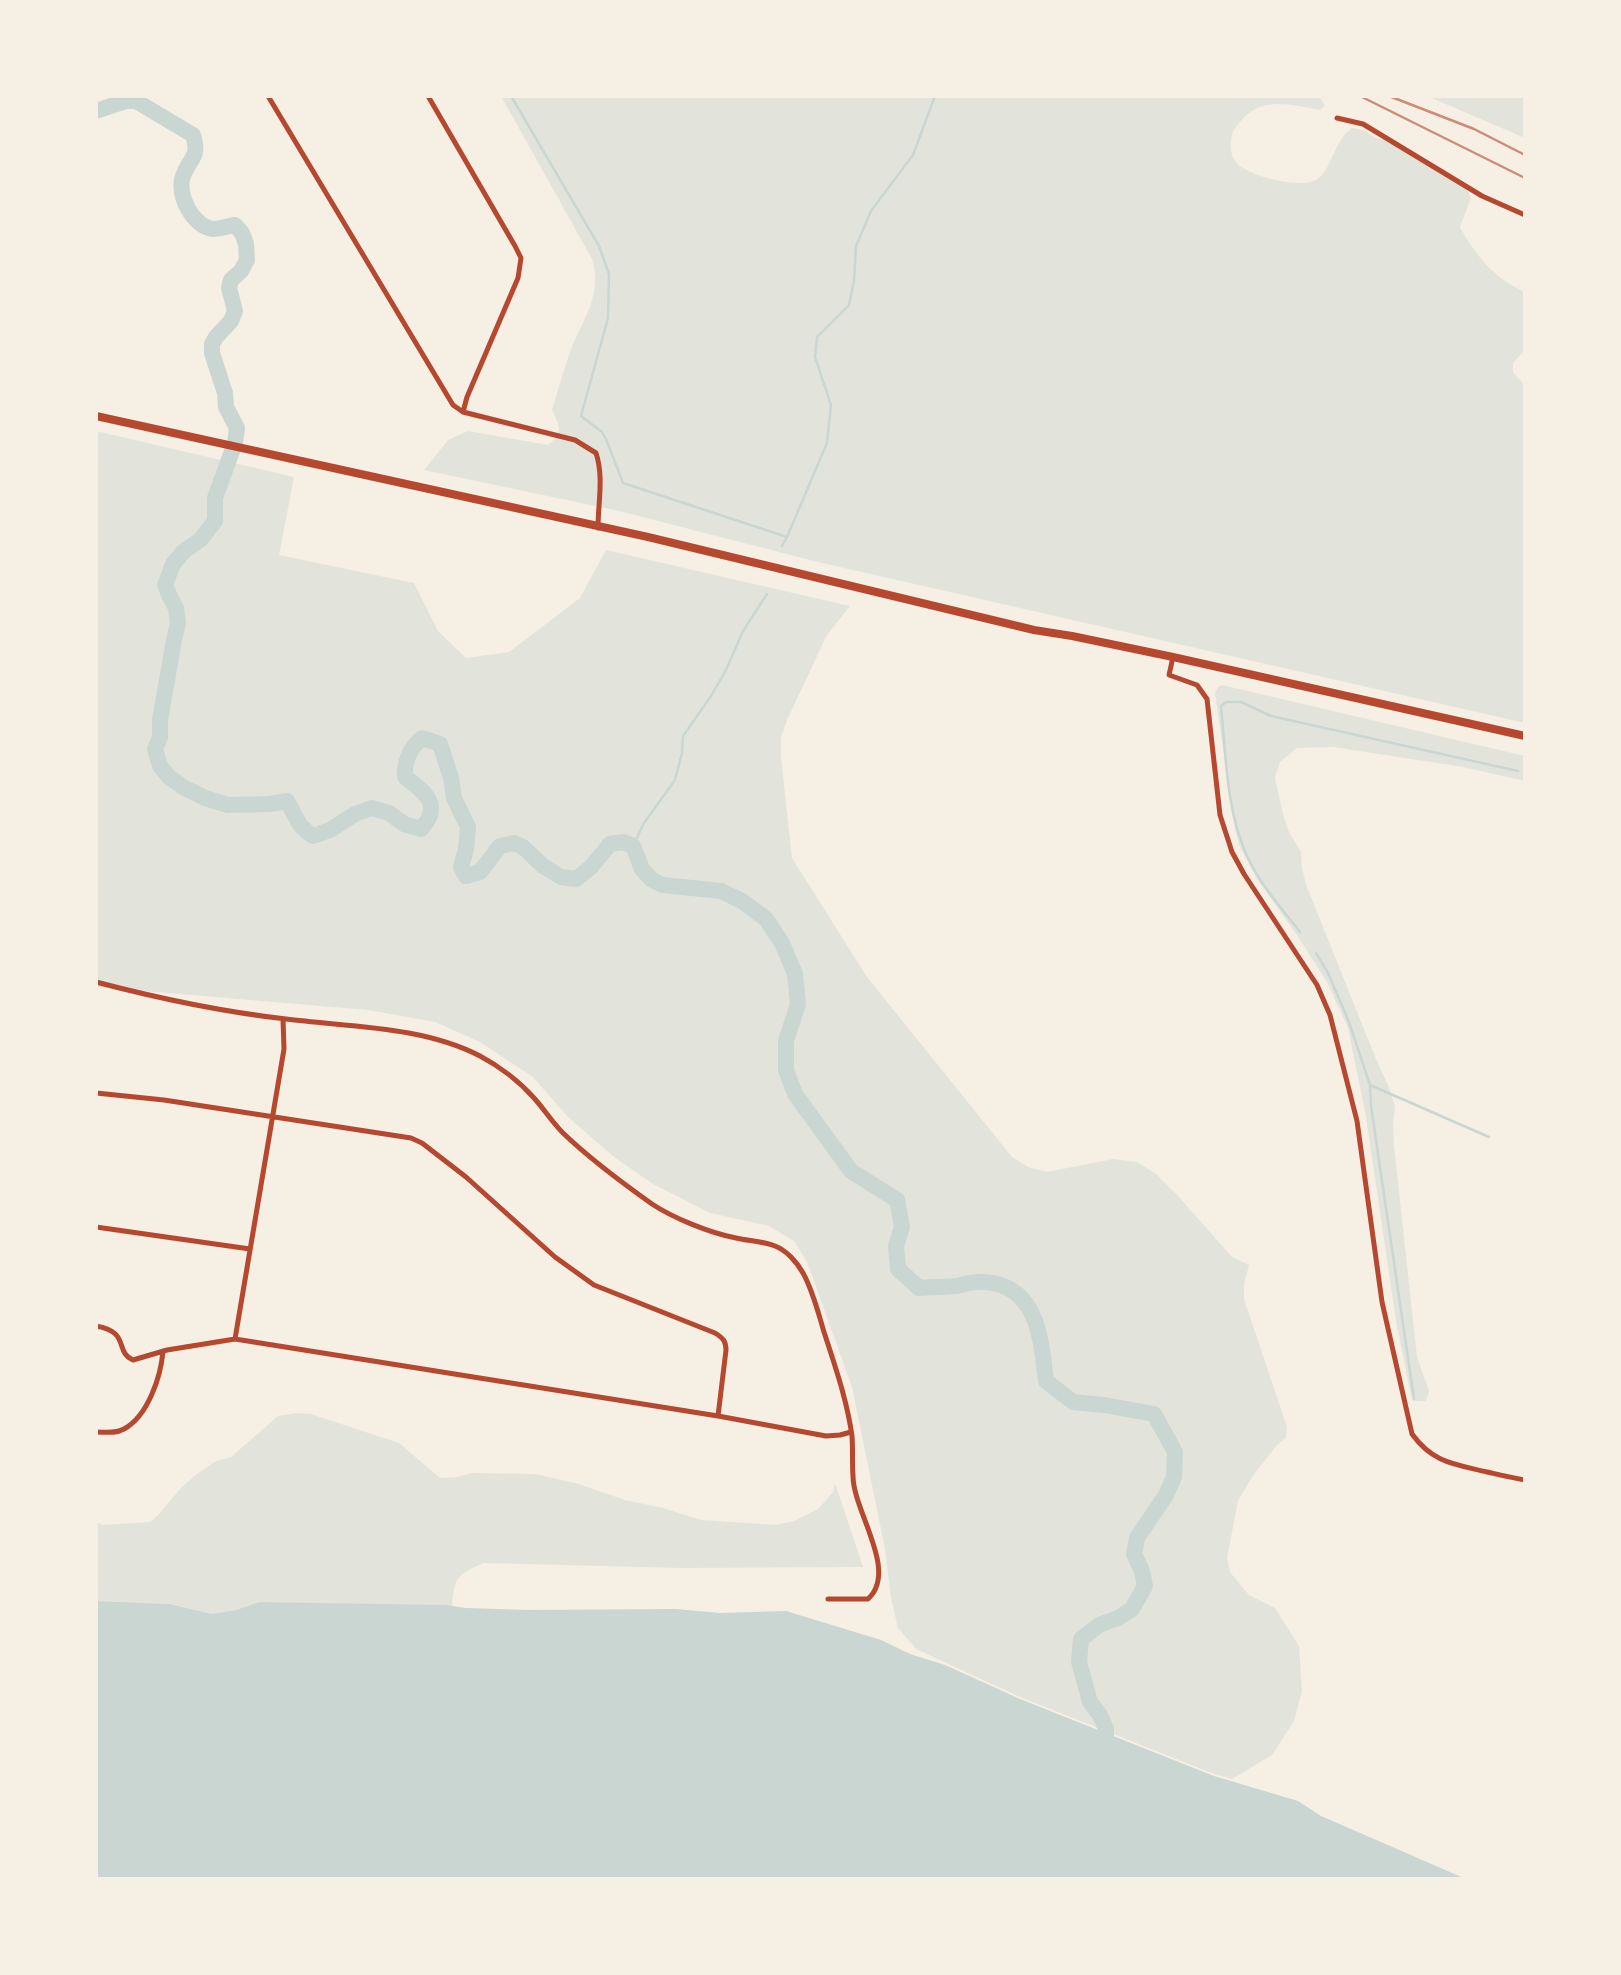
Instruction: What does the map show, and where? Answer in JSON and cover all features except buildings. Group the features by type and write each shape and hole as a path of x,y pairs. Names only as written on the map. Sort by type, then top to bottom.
{"main road":[{"path":"96,416 648,537 1034,630 1173,657 1525,736"}],"street":[{"path":"268,96 453,405 463,412 575,440 596,453 601,468 598,527"},
{"path":"428,96 520,258 518,278 463,412"},
{"path":"1336,118 1363,124 1482,197 1525,215"},
{"path":"1173,657 1169,675 1197,685 1207,699 1220,816 1232,852 1317,985 1330,1015 1357,1121 1382,1302 1412,1434 1422,1448 1434,1457 1468,1469 1525,1480"},
{"path":"96,982 143,995 283,1019 426,1036 474,1053 525,1089 587,1155 666,1213 734,1238 776,1247 785,1252 803,1273 813,1296 842,1388 851,1432 853,1487 876,1552 878,1582 874,1595 868,1600 828,1599"},
{"path":"235,1339 284,1049 283,1019"},
{"path":"96,1093 164,1100 411,1138 422,1143 466,1177 555,1257 594,1285 722,1338 726,1343 726,1350 718,1416"},
{"path":"96,1227 250,1249"},
{"path":"96,1326 118,1335 124,1354 133,1360 163,1351 235,1339 718,1416 826,1436 851,1432"},
{"path":"96,1432 113,1433 125,1429 135,1419 154,1389 163,1351"}],"shaded area":[{"path":"501,96 1319,96 1325,106 1320,110 1277,104 1257,108 1248,114 1233,133 1231,148 1235,161 1250,172 1273,180 1298,183 1316,180 1326,170 1341,140 1352,128 1392,141 1464,182 1471,198 1460,227 1472,247 1495,273 1525,292 1525,350 1513,363 1513,372 1525,386 1525,723 818,562 619,511 424,470 448,440 468,431 548,445 553,441 559,429 552,410 570,352 593,296 595,272 592,259"},
{"path":"1427,96 1525,96 1525,138"},
{"path":"96,431 294,477 279,555 414,583 438,631 466,658 509,652 580,598 606,550 850,606 827,635 781,737 792,858 867,977 1012,1157 1028,1167 1047,1172 1113,1159 1137,1162 1156,1174 1179,1197 1232,1257 1249,1265 1244,1284 1244,1299 1287,1427 1286,1438 1277,1445 1252,1477 1238,1501 1227,1558 1230,1572 1249,1595 1275,1608 1299,1646 1302,1691 1294,1721 1272,1755 1232,1779 1214,1774 1020,1697 916,1649 898,1628 852,1387 807,1262 794,1241 769,1226 710,1213 653,1184 614,1157 568,1117 533,1077 480,1042 435,1022 368,1010 96,987"},
{"path":"1222,685 1525,756 1525,781 1463,767 1333,747 1297,748 1280,762 1275,778 1289,832 1301,852 1307,887 1395,1106 1394,1146 1417,1357 1429,1391 1426,1401 1414,1401 1411,1395 1396,1321 1366,1117 1348,1028 1328,984 1257,879 1239,845 1215,693"},
{"path":"311,1414 399,1443 440,1478 472,1473 536,1474 701,1520 776,1525 794,1521 818,1509 833,1492 835,1483 863,1567 681,1568 484,1563 468,1570 459,1578 454,1589 452,1606 259,1602 212,1614 170,1604 96,1601 96,1522 103,1525 150,1522 197,1474 216,1461 231,1457 278,1416"},
{"path":"96,1601 170,1604 212,1614 259,1602 445,1605 528,1610 676,1609 720,1613 786,1611 881,1640 1214,1776 1298,1801 1321,1816 1466,1879 96,1879"}],"waterway":[{"path":"511,96 599,246 609,274 608,318 581,416 602,432 623,483 787,537"},
{"path":"782,546 827,443 831,405 815,357 817,337 849,305 854,281 856,246 871,211 913,155 935,96"},
{"path":"96,111 126,101 136,101 193,135 195,153 181,183 184,200 193,216 206,227 215,229 235,225 246,244 247,260 241,271 231,280 229,288 235,311 231,321 212,344 226,407 237,428 235,443 215,498 215,521 200,540 184,551 173,564 165,585 176,608 178,623 160,720 160,737 155,749 160,766 183,787 228,805 287,801 300,824 313,836 372,808 389,813 404,824 421,829 431,813 431,806 425,794 405,777 405,771 411,751 422,738 440,744 451,778 454,798 468,827 461,867 466,876 480,872 500,846 514,843 561,877 576,879 591,867 610,844 623,842 633,846 642,869 652,880 663,885 721,891 742,901 766,919 782,943 795,974 798,1004 786,1041 786,1070 795,1094 851,1171 897,1200 902,1227 896,1246 898,1269 919,1288 981,1282 1002,1285 1016,1293 1033,1317 1042,1348 1046,1381 1073,1402 1154,1414 1175,1452 1174,1477 1166,1495 1137,1538 1134,1554 1145,1586 1132,1609 1099,1625 1081,1639 1079,1662 1090,1702 1106,1729 1104,1752"},
{"path":"633,846 644,823 675,780 683,736 711,696 743,631 767,594"},
{"path":"1300,932 1258,876 1240,838 1226,763 1221,706 1226,702 1241,702 1271,716 1518,771"},
{"path":"1316,953 1328,973 1349,1022 1370,1085 1414,1399"},
{"path":"1370,1085 1489,1137"}],"railway":[{"path":"1360,96 1525,178"},
{"path":"1389,96 1474,129 1525,155"}]}
